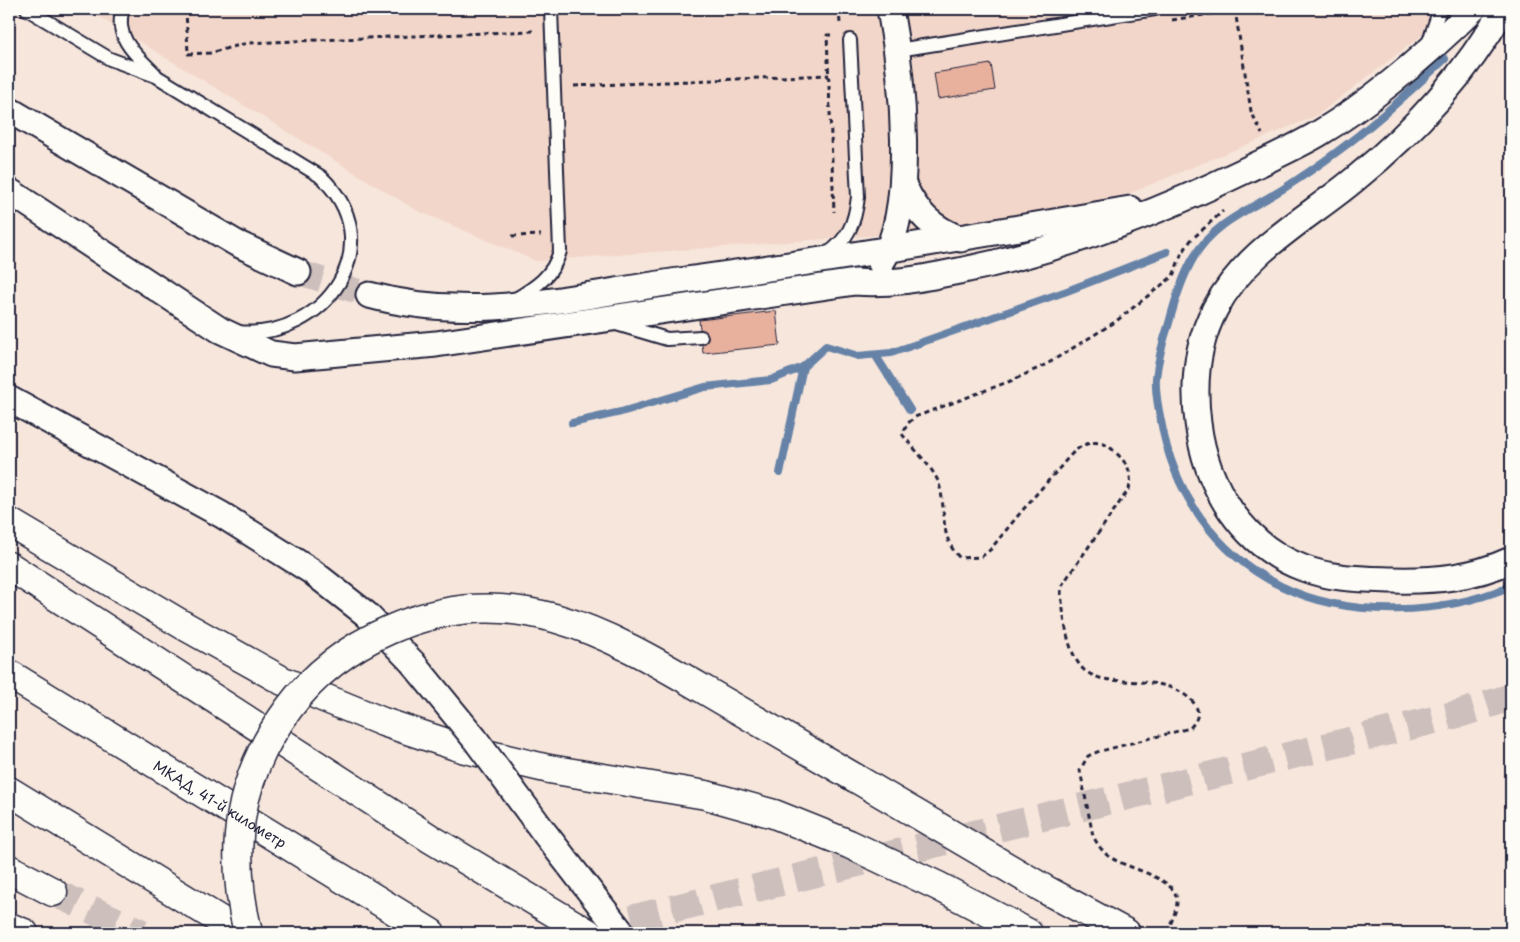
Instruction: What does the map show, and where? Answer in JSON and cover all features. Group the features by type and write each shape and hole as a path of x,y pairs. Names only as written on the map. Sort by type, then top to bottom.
{"main road":[{"path":"9,522 183,625 283,681 374,718 474,751 549,769 706,795 774,814 858,848 938,886 1028,933"},
{"path":"9,566 431,839 588,933"},
{"path":"248,933 239,896 237,852 242,809 255,767 274,728 301,692 333,662 370,638 410,621 453,610 497,608 540,613 582,626 646,656 1039,886 1126,933"},
{"name":"МКАД, 41-й километр","path":"9,674 431,933"},
{"path":"9,791 241,933"},
{"path":"9,869 53,892"},
{"path":"9,927 24,933"}],"street":[{"path":"855,282 880,263 889,251 894,237 904,186 898,50 890,9"},
{"path":"9,191 220,330 271,354 304,356 436,344 855,282 878,284 904,282 989,265 1103,231 1178,201 1264,162 1317,134 1348,115 1425,53 1473,9"},
{"path":"1502,9 1470,59 1439,98 1408,131 1354,180 1254,257 1231,284 1215,309 1202,341 1195,373 1196,406 1200,438 1208,470 1219,494 1254,538 1279,556 1303,568 1330,575 1362,579 1423,580 1458,577 1493,568 1511,560"},
{"path":"9,92 64,143"},
{"path":"9,110 236,243 298,272"},
{"path":"904,186 911,201 931,224 944,233 961,239"},
{"path":"369,295 426,307 462,309 501,308 562,302 655,285 889,251 1178,201"},
{"path":"9,399 222,516 311,571 366,614 412,662 475,739 622,933"}],"lane":[{"path":"27,9 110,59 156,76 320,176 340,197 347,213 351,247 349,262 344,274 327,300 313,312 281,328 243,333 220,330"},
{"path":"123,9 120,26 125,41 156,76"},
{"path":"501,308 545,280 556,265 560,251 551,9"},
{"path":"898,50 1155,9"},
{"path":"1425,53 1440,9"},
{"path":"810,263 840,244 848,234 856,213 858,197 850,40"},
{"path":"598,319 658,338 680,340 701,338"}],"path":[{"path":"186,9 188,54 210,54 247,43 552,31"},
{"path":"1162,22 1244,9"},
{"path":"1235,10 1251,111 1267,145 1264,162"},
{"path":"574,86 829,75"},
{"path":"1168,932 1177,902 1173,888 1166,882 1116,861 1098,846 1094,836 1080,770 1083,762 1097,752 1183,731 1197,721 1199,713 1196,706 1186,695 1175,688 1102,679 1090,675 1082,668 1071,647 1061,593 1062,585 1130,489 1130,471 1123,459 1110,446 1093,442 1084,445 1074,452 1033,497 990,550 981,557 960,558 951,549 946,540 937,479 902,434 908,423 915,417 1013,380 1046,364 1115,322 1173,276 1181,255 1191,240 1231,207"}],"shaded area":[{"path":"86,9 1450,9 1441,21 1316,116 1128,194 945,230 536,261 416,210"}],"building":[{"path":"991,64 995,90 938,99 934,73"},
{"path":"776,311 780,345 703,353 699,320"}],"waterway":[{"path":"1445,59 1349,143 1283,189 1234,217 1212,234 1202,245 1194,257 1176,297 1159,357 1156,378 1157,400 1167,447 1176,472 1187,496 1201,518 1236,557 1257,573 1281,586 1307,597 1336,604 1365,608 1396,609 1456,603 1484,596 1511,586"},
{"path":"572,423 621,412 705,387 771,380 803,367 826,346 858,356 891,353 1067,291 1167,252"},
{"path":"876,356 910,410"},
{"path":"780,473 803,367"}],"tunnel":[{"path":"298,272 369,295"},
{"path":"591,929 1462,713 1511,697"},
{"path":"53,892 142,933"}]}
